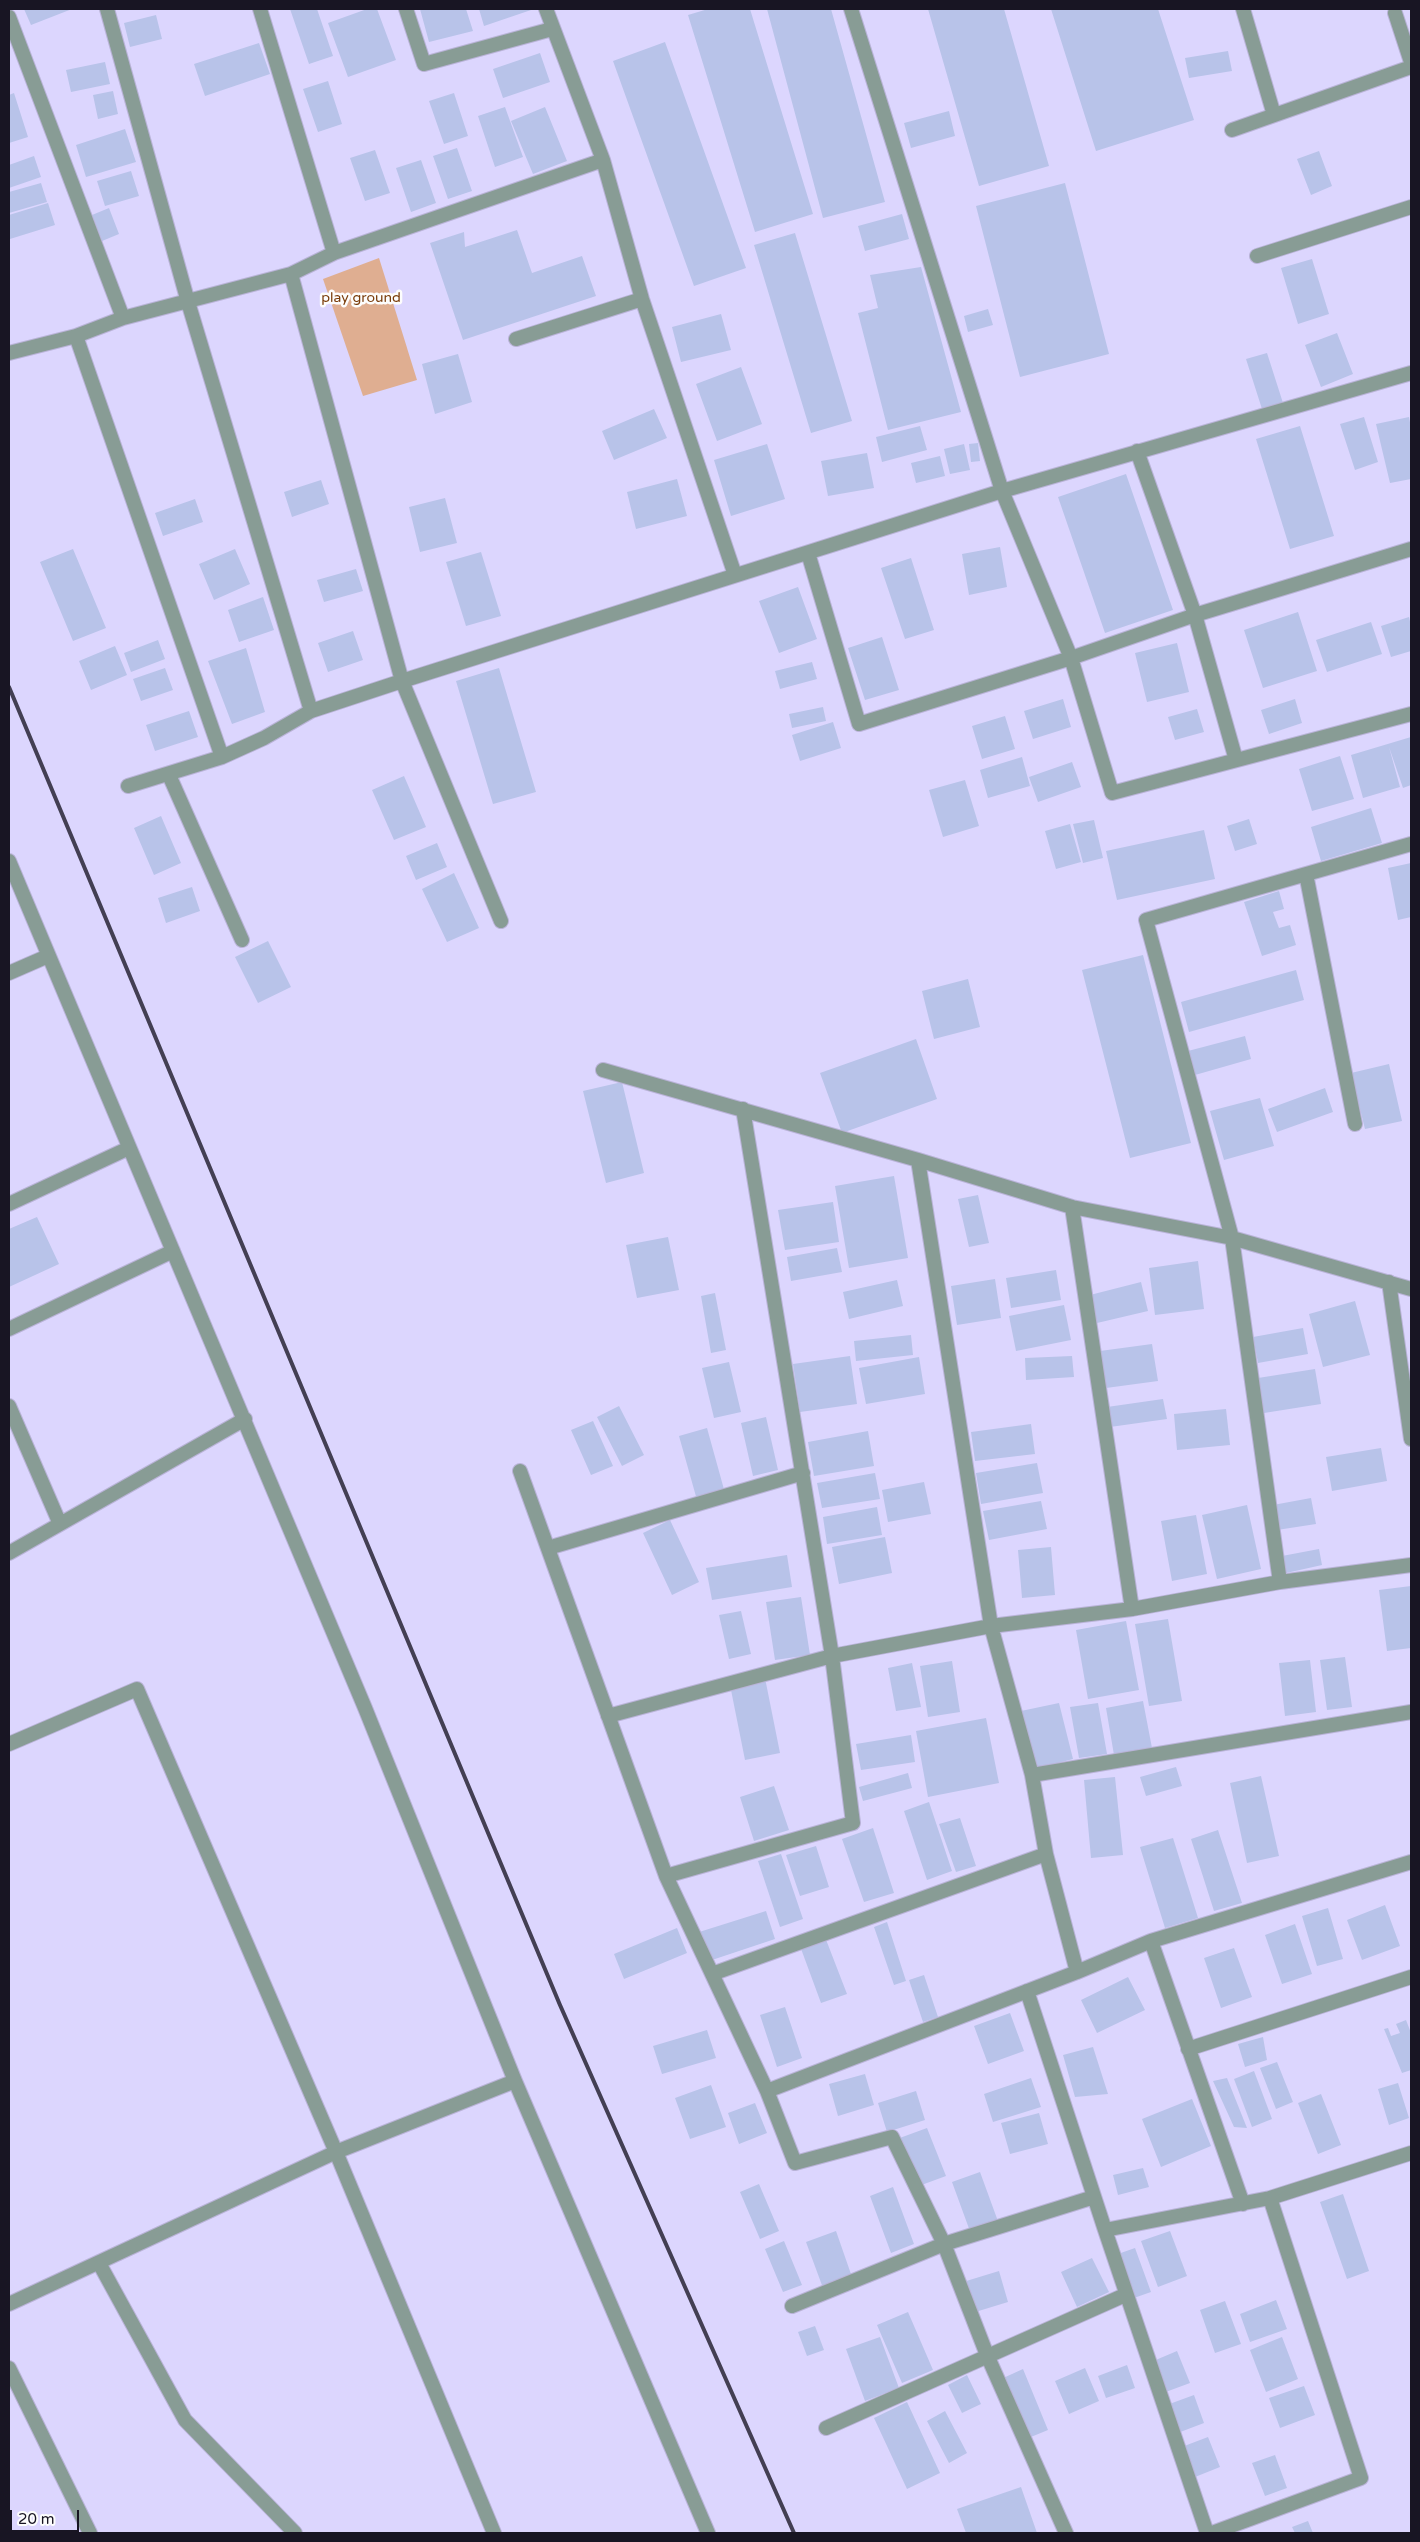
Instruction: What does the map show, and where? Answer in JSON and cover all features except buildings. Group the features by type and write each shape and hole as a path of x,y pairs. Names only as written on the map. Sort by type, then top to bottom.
{"street":[{"path":"107,9 188,302 311,711"},
{"path":"260,9 334,253"},
{"path":"406,9 424,64 552,29"},
{"path":"546,9 603,160 642,299 735,575"},
{"path":"851,9 1002,491 1071,658 1112,793 1411,714"},
{"path":"1242,9 1274,115"},
{"path":"1395,13 1411,62"},
{"path":"9,17 12,33 123,318"},
{"path":"1232,130 1411,66"},
{"path":"9,353 76,336 123,318 291,274 334,253 603,160"},
{"path":"1257,256 1411,207"},
{"path":"291,274 402,681 501,921"},
{"path":"516,339 642,299"},
{"path":"76,336 222,758"},
{"path":"128,786 222,758 264,738 311,711 402,681 1002,491 1137,450 1411,373"},
{"path":"1137,450 1195,615 1236,760"},
{"path":"808,553 859,724 1071,658 1195,615 1411,549"},
{"path":"169,775 242,940"},
{"path":"1280,1582 1232,1238 1146,920 1411,844"},
{"path":"9,861 369,1717 515,2081 708,2533"},
{"path":"1306,874 1355,1124"},
{"path":"9,973 48,956"},
{"path":"603,1070 918,1160 1072,1208 1232,1238 1411,1289"},
{"path":"666,1876 854,1823 832,1656 743,1109"},
{"path":"9,1204 129,1148"},
{"path":"918,1160 991,1626 1032,1775 1046,1854 1077,1972"},
{"path":"1072,1208 1132,1609"},
{"path":"9,1329 173,1252"},
{"path":"1389,1282 1411,1439"},
{"path":"9,1406 60,1524"},
{"path":"9,1553 245,1419"},
{"path":"520,1471 666,1876 767,2091 795,2163 892,2137 944,2244 987,2355 1066,2533"},
{"path":"548,1548 802,1473"},
{"path":"608,1716 832,1656 991,1626 1132,1609 1280,1582 1411,1564"},
{"path":"9,1744 136,1689 336,2152 494,2533"},
{"path":"1032,1775 1411,1712"},
{"path":"712,1974 1046,1854"},
{"path":"767,2091 1026,1992 1151,1941 1411,1862"},
{"path":"1151,1941 1243,2204"},
{"path":"1188,2049 1411,1977"},
{"path":"1026,1992 1125,2295 1207,2533"},
{"path":"9,2304 336,2152 515,2081"},
{"path":"1105,2230 1270,2198 1411,2153"},
{"path":"792,2306 944,2244 1094,2197"},
{"path":"1212,2533 1361,2478 1270,2198"},
{"path":"99,2263 184,2420 295,2533"},
{"path":"826,2428 1125,2295"},
{"path":"9,2368 90,2533"}],"green space":[{"name":"play ground","path":"379,258 417,380 363,396 323,279"}],"railway":[{"path":"9,687 560,2005 794,2533"}]}
